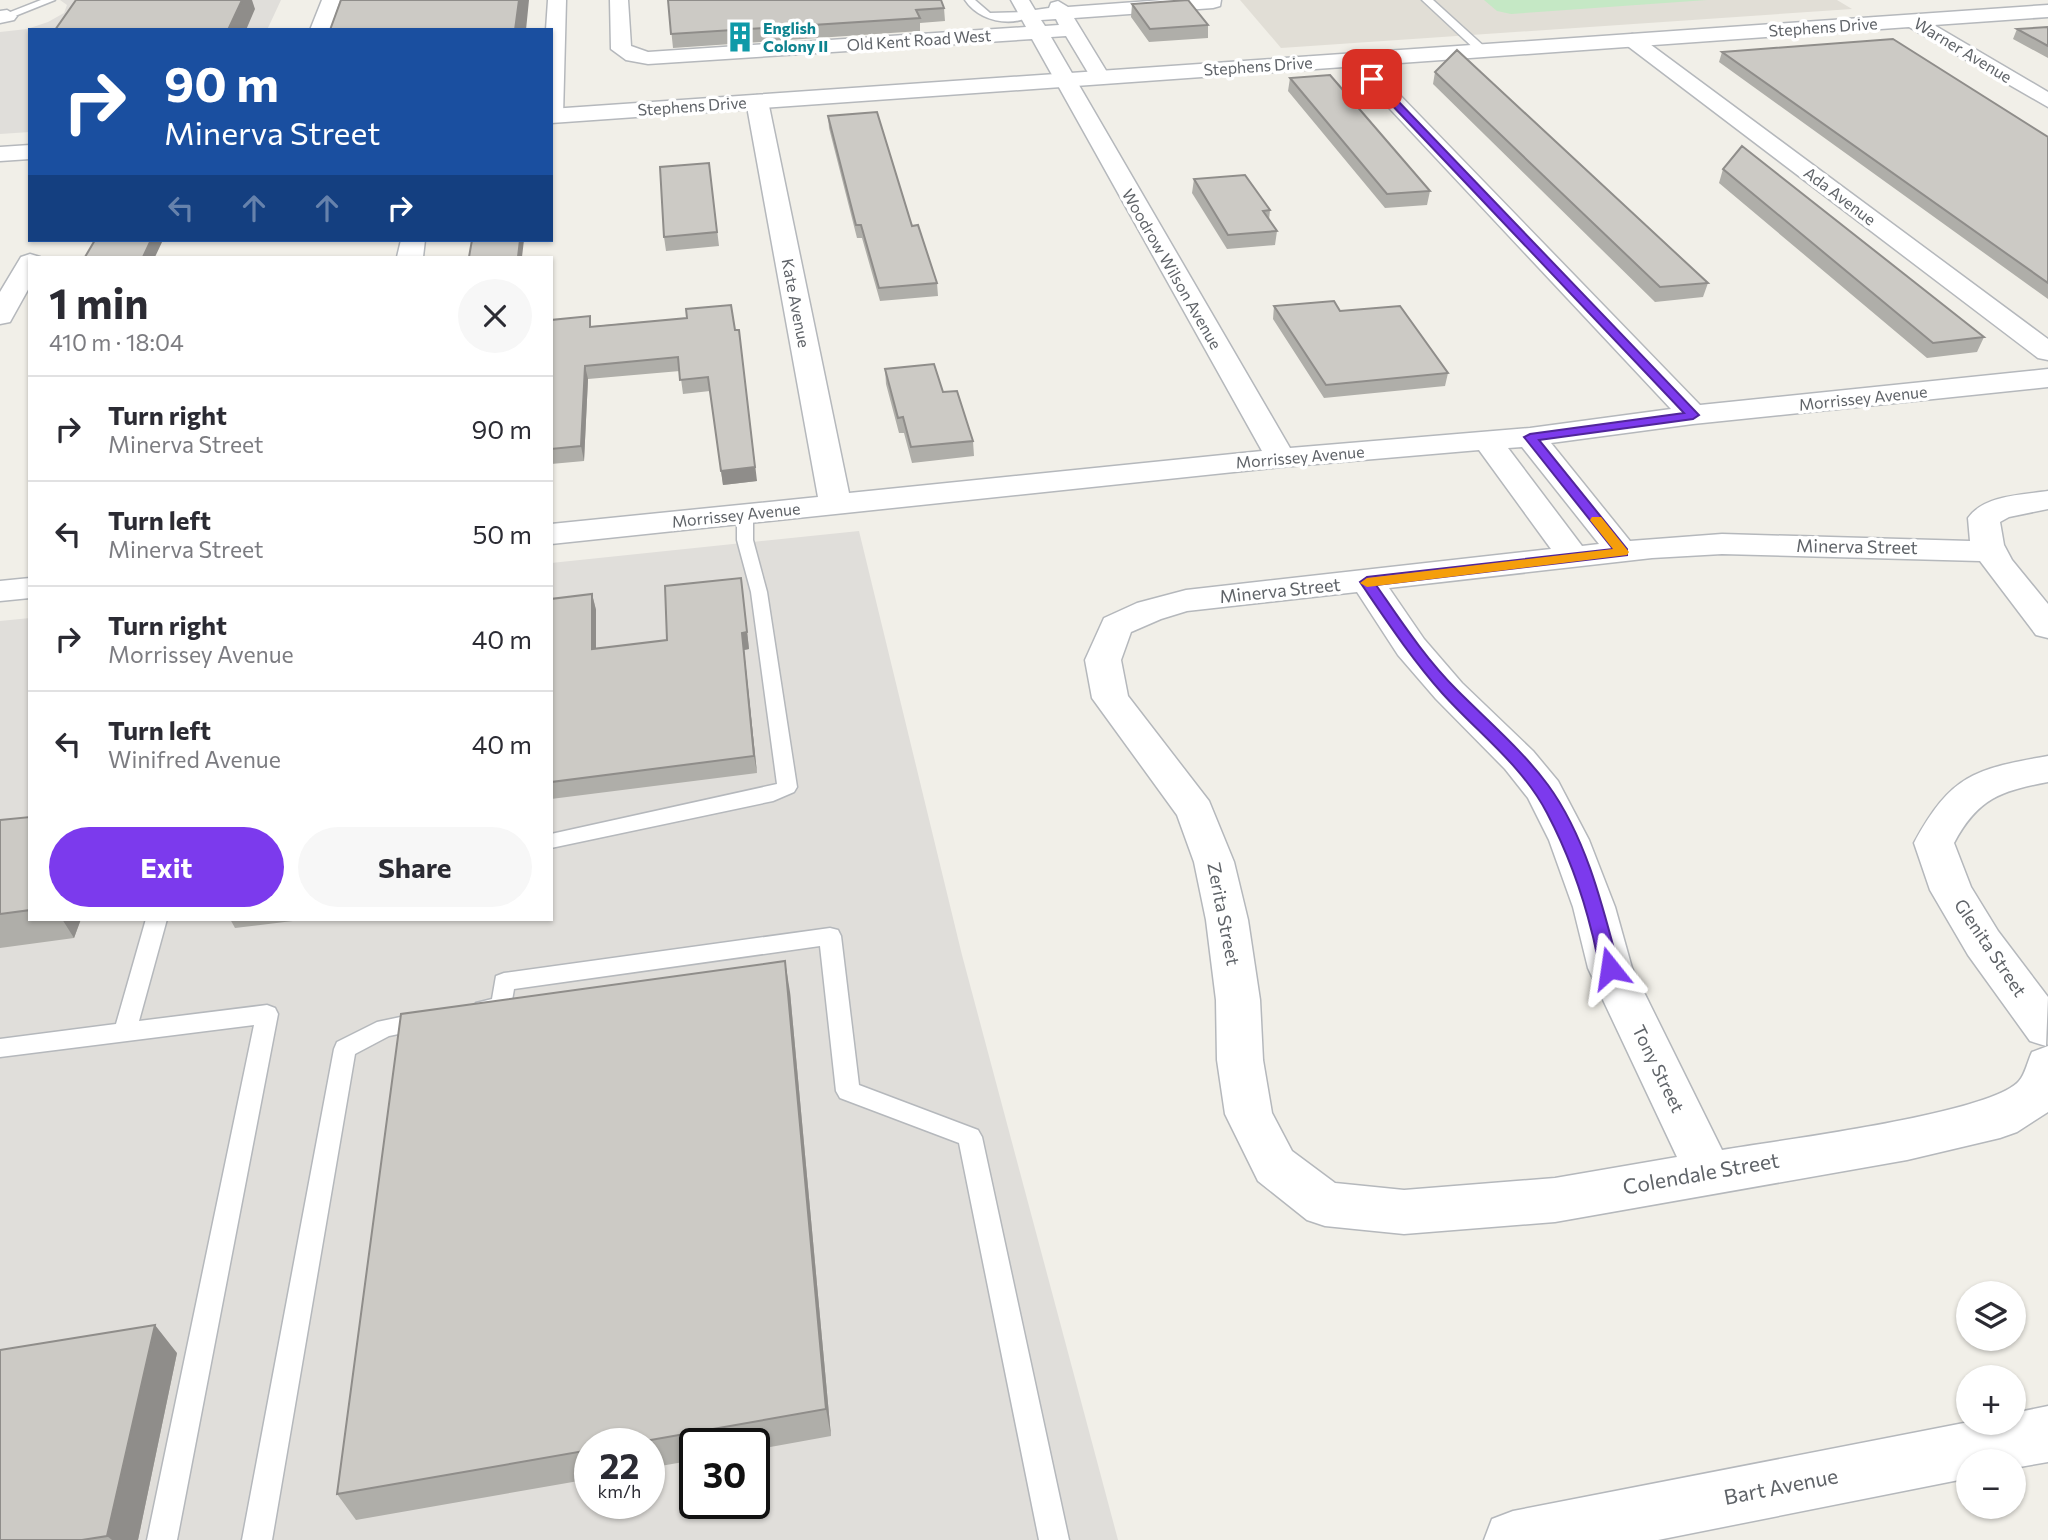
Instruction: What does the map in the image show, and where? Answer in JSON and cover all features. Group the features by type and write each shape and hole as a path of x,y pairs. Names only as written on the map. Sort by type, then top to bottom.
{"street":[{"path":"321,28 331,0"},
{"path":"553,93 557,0"},
{"name":"Old Kent Road West","path":"619,0 621,49 633,56 673,58 1029,16 1213,2"},
{"name":"Warner Avenue","path":"1885,4 2048,102"},
{"name":"Stephens Drive","path":"553,116 2048,12"},
{"path":"1062,14 1100,77"},
{"name":"Woodrow Wilson Avenue","path":"1029,16 1063,80 1281,458"},
{"name":"Ada Avenue","path":"1632,40 2048,352"},
{"path":"1354,60 1693,415"},
{"name":"Kate Avenue","path":"757,101 835,504"},
{"path":"0,154 28,152"},
{"path":"0,316 28,266"},
{"name":"Morrissey Avenue","path":"553,534 1281,458 1530,437 1693,415 2048,379"},
{"path":"1530,437 1622,552"},
{"path":"1487,441 1573,556"},
{"path":"2048,500 2000,509 1984,518 1980,531 1990,551 2048,627"},
{"name":"Minerva Street","path":"1116,626 1149,611 1186,601 1573,556 1723,544 1990,551"},
{"name":"Tony Street","path":"1367,582 1411,647 1449,691 1519,760 1544,791 1569,841 1594,907 1610,968 1708,1172"},
{"path":"0,591 28,588"},
{"name":"Zerita Street","path":"1116,626 1103,660 1110,698 1195,811 1214,862 1227,920 1238,1000 1240,1060 1248,1114 1275,1166 1325,1204"},
{"name":"Glenita Street","path":"2048,769 1998,778 1973,789 1947,815 1934,844 1957,901 2048,1046"},
{"name":"Colendale Street","path":"1325,1204 1404,1212 1555,1199 1907,1139 2000,1118 2039,1093 2048,1046"},
{"name":"Bart Avenue","path":"1513,1540 2048,1434"}],"lane":[{"path":"2,17 50,0"},
{"path":"970,0 975,10 984,16 1029,16"},
{"path":"1427,0 1483,51"},
{"path":"553,841 773,794 788,787 759,592 745,540 745,514"},
{"path":"125,1032 155,921"},
{"path":"257,1540 345,1049 385,1028 502,1006 504,982 830,936 848,1091 970,1137 1054,1532"},
{"path":"0,1048 267,1014 162,1540"}],"shaded area":[{"path":"60,0 281,0 268,28 30,28 64,13 67,5"},
{"path":"1240,0 1837,0 1852,9 1281,48"},
{"path":"27,29 28,132 0,134 0,32"},
{"path":"859,531 962,955 1118,1540 0,1540 0,621 28,618 28,921 553,921 553,563"}],"green space":[{"path":"1484,0 1707,0 1511,14 1497,11"}],"building":[{"path":"76,0 242,0 229,28 56,28"},
{"path":"341,0 519,0 515,28 331,28"},
{"path":"668,0 941,0 944,8 916,10 920,18 671,34"},
{"path":"1188,0 1208,25 1150,29 1132,4"},
{"path":"2048,27 2048,46 2017,29"},
{"path":"1893,39 2048,137 2048,283 1722,52"},
{"path":"1457,50 1708,283 1660,287 1435,72"},
{"path":"1330,75 1430,191 1387,194 1290,78"},
{"path":"877,112 912,226 918,225 937,283 879,288 861,225 856,225 828,116"},
{"path":"1742,146 1984,337 1933,343 1723,169"},
{"path":"709,163 717,232 664,237 660,167"},
{"path":"1245,175 1270,210 1263,211 1277,231 1228,235 1194,179"},
{"path":"94,242 150,242 143,256 86,256"},
{"path":"472,242 520,242 518,256 469,256"},
{"path":"1334,301 1340,311 1400,306 1448,373 1326,385 1274,306"},
{"path":"731,305 735,330 739,330 755,467 721,471 708,377 680,380 678,357 585,366 581,446 553,449 553,320 590,316 590,327 687,318 686,309"},
{"path":"934,364 943,392 957,391 973,441 911,447 903,417 898,418 885,369"},
{"path":"741,578 747,632 742,633 754,756 553,782 553,599 592,594 592,649 667,640 665,586"},
{"path":"28,817 28,910 0,914 0,820"},
{"path":"785,961 826,1409 719,1428 679,1428 679,1435 665,1437 665,1428 574,1428 574,1453 337,1494 401,1014"},
{"path":"155,1325 107,1536 82,1540 0,1540 0,1350"}],"slow traffic":[{"path":"1367,583 1622,552 1597,520"}],"place":[{"name":"English Colony II","path":"740,37"}],"route":[{"path":"1372,79 1693,415 1599,430 1530,437 1622,552 1367,582 1411,647 1449,691 1482,720 1519,760 1544,791 1569,841 1594,907 1610,968"}]}
